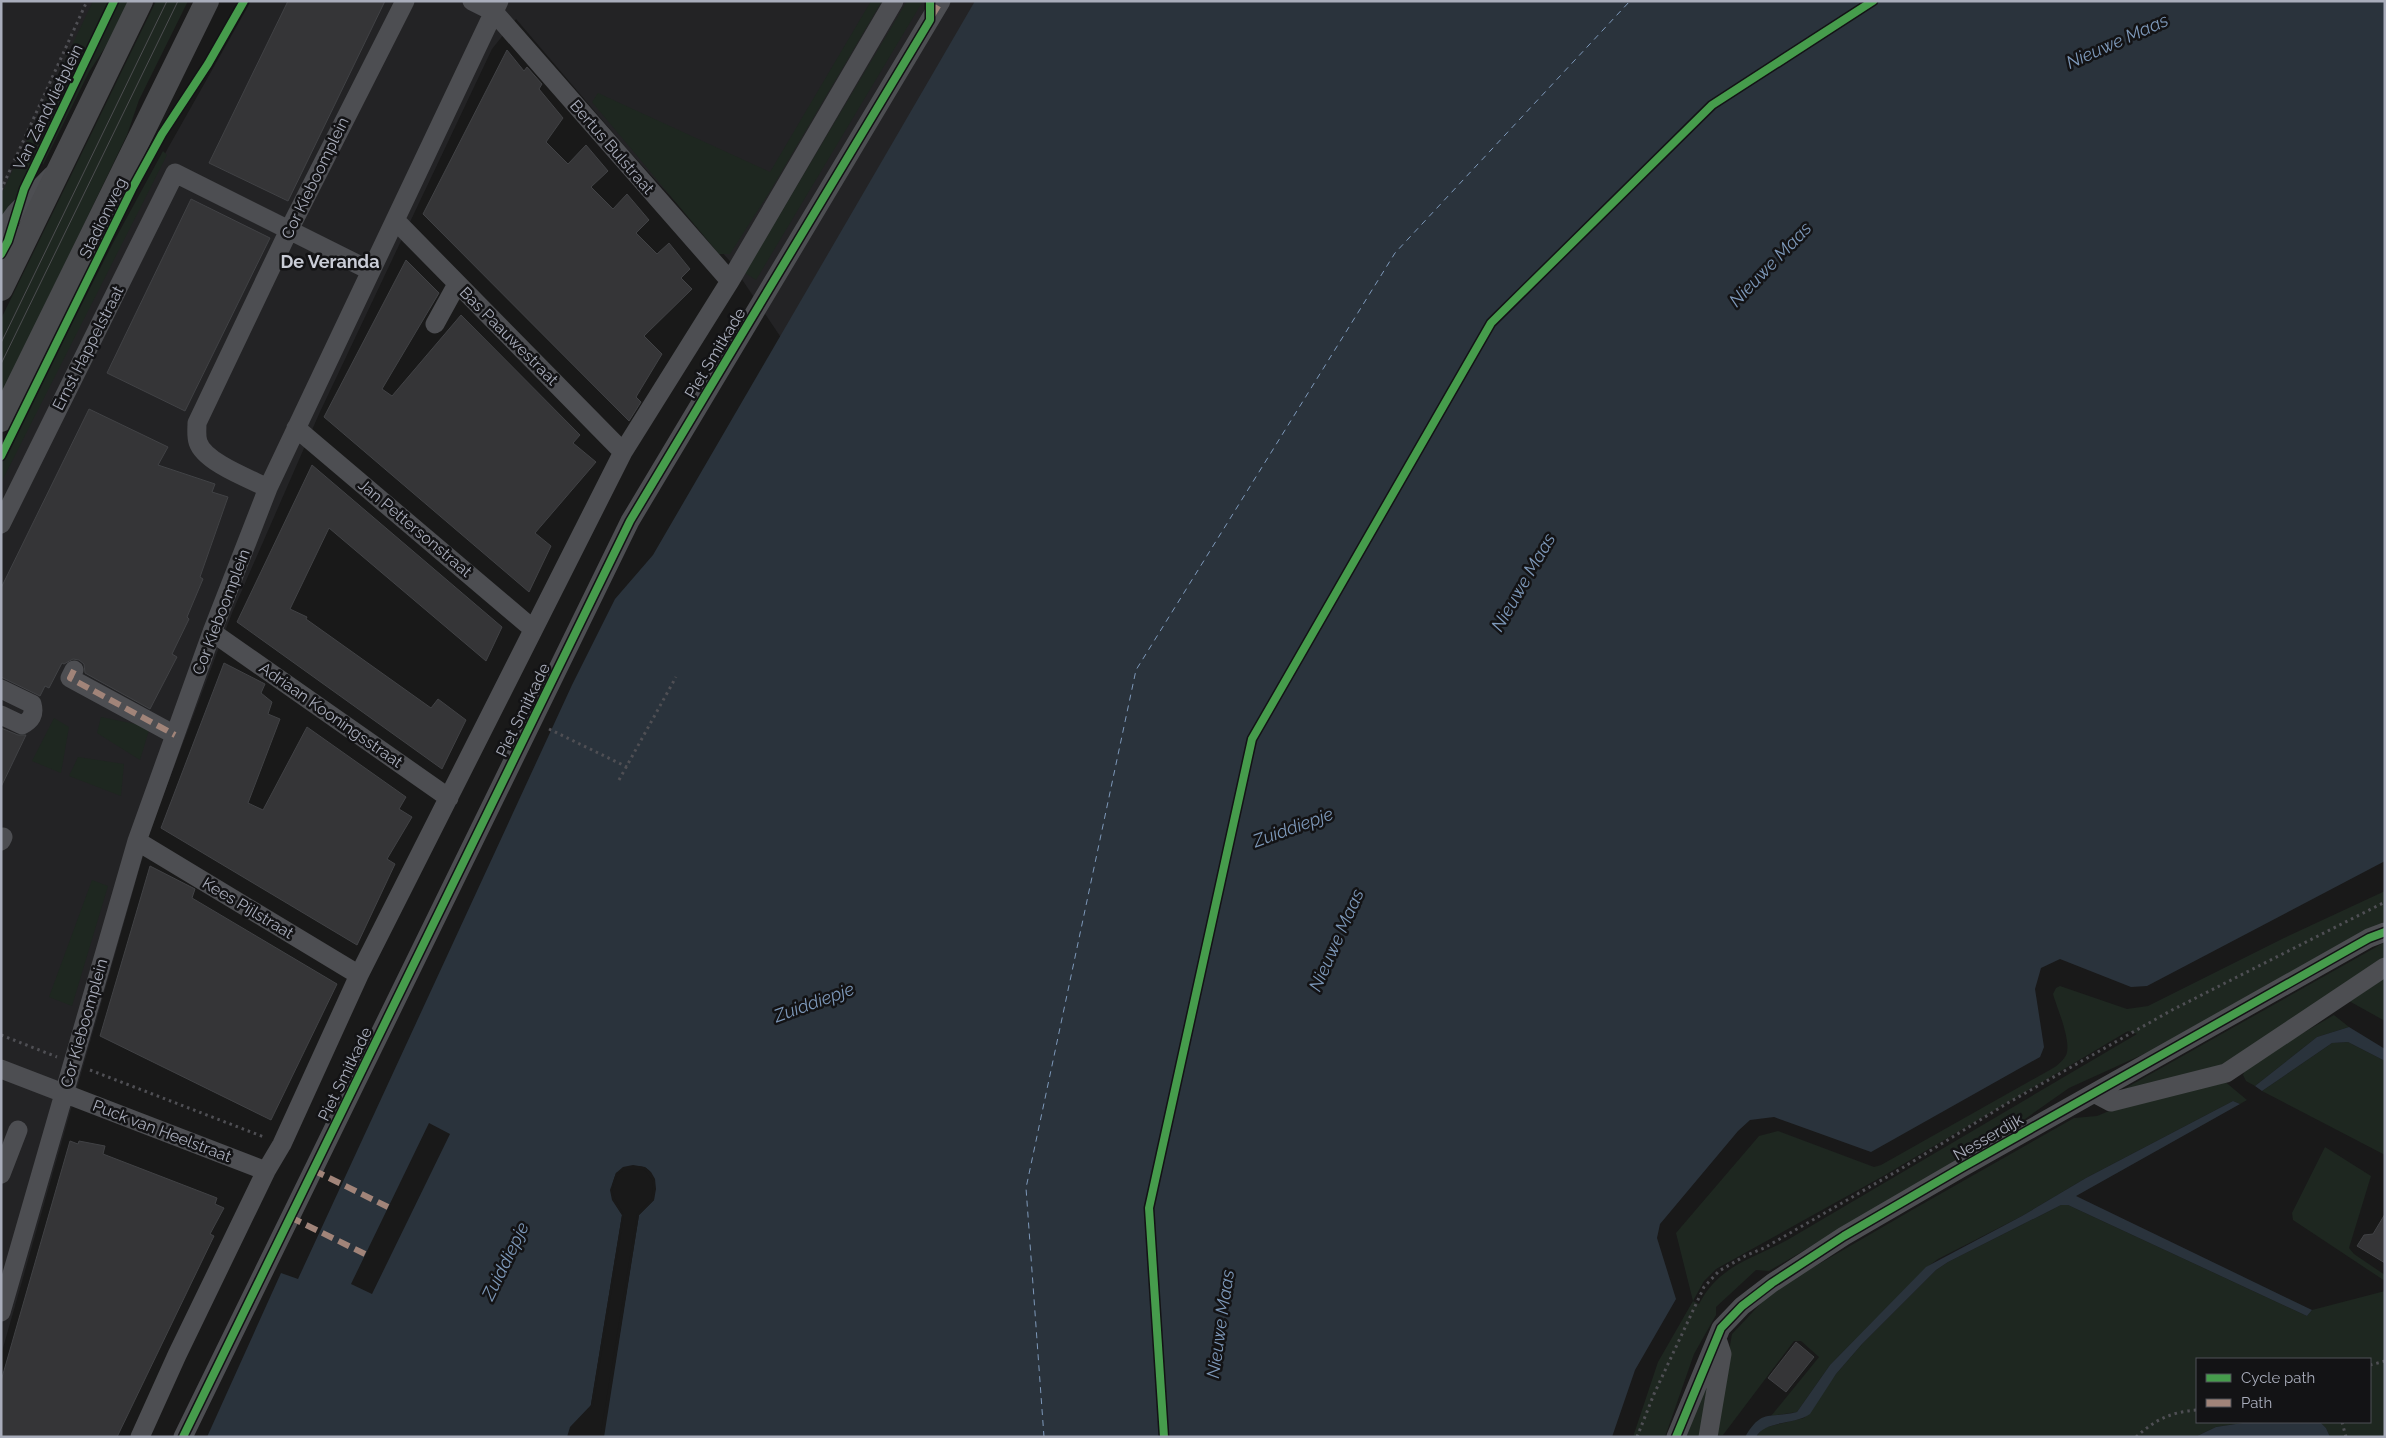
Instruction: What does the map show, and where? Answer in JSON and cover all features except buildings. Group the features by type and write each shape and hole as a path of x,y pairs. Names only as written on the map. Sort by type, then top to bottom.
{"main road":[{"path":"1,289 142,1"},
{"name":"Stadionweg","path":"1,420 207,1"}],"street":[{"name":"Cor Kieboomplein","path":"268,488 214,460 202,451 197,441 197,423 289,230 405,1"},
{"path":"472,1 496,7"},
{"name":"Piet Smitkade","path":"140,1437 177,1355 266,1171 282,1144 359,975 623,452 730,281 894,1"},
{"name":"Piet Smitkade","path":"183,1437 630,521 941,1"},
{"name":"Cor Kieboomplein","path":"1,1312 137,841 171,734 268,488 496,7"},
{"name":"Bertus Bulstraat","path":"496,7 730,281"},
{"path":"1,232 16,212 61,166"},
{"name":"Ernst Happelstraat","path":"1,524 175,173 289,230"},
{"name":"Bas Paauwestraat","path":"395,220 623,452"},
{"path":"289,230 371,271"},
{"path":"434,324 457,284"},
{"name":"Jan Pettersonstraat","path":"296,428 533,629"},
{"name":"Adriaan Kooningsstraat","path":"212,632 449,798"},
{"path":"74,670 70,678 171,734"},
{"path":"1,689 32,704 34,711 30,720 22,725 1,716"},
{"name":"Kees Pijlstraat","path":"137,841 359,975"},
{"name":"Nesserdijk","path":"1676,1437 1717,1338 1730,1317 1772,1283 1844,1236 2369,938 2385,932"},
{"path":"2094,1093 2111,1102 2226,1073 2385,967"},
{"name":"Puck van Heelstraat","path":"1,1069 266,1171"},
{"path":"1,1174 18,1130"},
{"path":"1708,1437 1722,1354 1717,1338"}],"path":[{"path":"1,190 86,1"},
{"path":"619,780 676,677"},
{"path":"546,728 627,767"},
{"path":"2371,1366 2385,1361"},
{"path":"2136,1437 2150,1424 2176,1412 2196,1410"},
{"path":"2342,1423 2346,1437"}],"shaded area":[{"path":"1,1 103,1 1,217"},
{"path":"93,1 109,1 16,199 1,216 1,195"},
{"path":"117,1 131,1 125,17 89,72 43,165 42,161"},
{"path":"156,1 188,1 139,100 127,135 1,396 1,319"},
{"path":"251,1 494,1 505,9 509,1 1021,1 804,372 729,260 626,148 516,19 492,49 319,414 232,613 151,828 1,1355 1,472 168,148"},
{"path":"871,1 882,1 769,193 730,254 719,254 592,102 598,93 770,172"},
{"path":"907,1 923,1 756,280 745,273"},
{"path":"163,151 167,155 1,483 1,462 113,243"},
{"path":"101,717 150,727 140,760 97,733"},
{"path":"54,718 69,727 61,773 32,761"},
{"path":"78,757 124,764 121,796 69,776"},
{"path":"92,880 108,886 72,1006 49,997"},
{"path":"2385,891 2385,923 2168,1043 2069,1088 2018,1124 1769,1271 1756,1270 1716,1307 1716,1315 1694,1354 1665,1437 1633,1437 1658,1362 1693,1301 1676,1233 1759,1136 1778,1131 1874,1167 1881,1165 2061,1062 2066,1054 2067,1039 2053,994 2056,988 2060,986 2127,1009 2148,1006 2284,938","holes":["2128,1031 2137,1034 1789,1239 1738,1264 1716,1280 1699,1304 1693,1301 1704,1281 1716,1269 1885,1175"]},
{"path":"2385,942 2385,961 2231,1066 2129,1090 2124,1089"},
{"path":"2385,976 2385,1021 2349,1001"},
{"path":"2334,1015 2349,1027 2317,1037 2255,1086 2246,1081 2243,1075 2246,1066"},
{"path":"2348,1042 2385,1061 2385,1155 2262,1091 2332,1043"},
{"path":"2223,1080 2247,1100 2240,1104 2233,1101 2086,1178 2022,1216 1938,1259 1926,1268 1830,1365 1797,1412 1771,1416 1819,1357 1801,1341 1794,1341 1723,1435 1717,1435 1715,1431 1732,1334 1765,1299 1800,1275 2074,1118 2097,1116 2126,1104"},
{"path":"2325,1147 2371,1176 2349,1248 2354,1254 2385,1275 2385,1281 2293,1220 2292,1213"},
{"path":"2061,1205 2068,1205 2307,1316 2312,1310 2385,1291 2385,1437 2330,1437 2326,1428 2321,1423 2371,1423 2371,1358 2196,1358 2196,1423 2242,1423 2216,1427 2195,1437 1756,1437 1763,1428 1804,1418 1836,1374 1862,1344 1936,1270 1948,1262"},
{"path":"1711,1363 1702,1437 1686,1437"}],"water":[{"path":"975,1 2385,1 2385,861 2147,986 2131,987 2060,959 2041,968 2035,989 2044,1047 2040,1057 1871,1152 1774,1117 1750,1120 1738,1131 1660,1224 1657,1238 1676,1299 1635,1370 1612,1437 603,1437 639,1215 654,1200 651,1173 642,1167 636,1167 616,1173 612,1185 613,1199 622,1215 591,1405 570,1427 567,1437 207,1437 281,1273 298,1279 572,685 615,599 653,555"},
{"path":"2349,1027 2385,1049 2385,1061 2348,1042 2332,1043 2262,1091 2255,1086 2317,1037"},
{"path":"2233,1101 2240,1104 2076,1196 2312,1310 2307,1316 2068,1205 2061,1205 1948,1262 1936,1270 1862,1344 1836,1374 1810,1414 1796,1420 1773,1425 1760,1432 1756,1437 1745,1437 1756,1422 1762,1418 1797,1412 1830,1365 1926,1267 2022,1216 2086,1178"},
{"path":"2242,1423 2321,1423 2326,1428 2330,1437 2195,1437 2216,1427"}],"pier":[{"path":"429,1123 450,1134 372,1294 351,1284"},
{"path":"633,1165 645,1167 651,1172 655,1179 656,1189 654,1200 639,1215 604,1437 600,1437 637,1214 651,1199 653,1189 652,1180 644,1169 624,1170 618,1174 612,1190 624,1215 593,1406 590,1410 622,1215 612,1200 610,1190 616,1173 623,1167"}],"ferry route":[{"path":"1044,1437 1026,1188 1136,670 1395,253 1630,1"},
{"path":"1164,1437 1149,1208 1252,739 1491,323 1712,105 1873,1"}],"tram line":[{"path":"1,343 167,1"},
{"path":"1,364 178,1"}],"marked path":[{"path":"932,16 941,1"},
{"path":"74,670 70,678 175,735"},
{"path":"313,1170 388,1207"},
{"path":"290,1217 365,1254"}],"cycle path":[{"name":"Van Zandvlietplein","path":"1,254 8,241 24,189 114,1"},
{"path":"1,456 133,187 162,134 208,64 244,1"},
{"path":"183,1437 630,521 930,20 930,1"},
{"path":"1164,1437 1149,1208 1252,739 1491,323 1712,105 1873,1"},
{"path":"1676,1437 1721,1328 1742,1306 1772,1283 1844,1236 1961,1168 2369,938 2385,932"}],"district":[{"name":"De Veranda","path":"330,261"}],"water label":[{"name":"Nieuwe Maas","path":"2117,41"},
{"name":"Nieuwe Maas","path":"1770,264"},
{"name":"Nieuwe Maas","path":"1523,582"},
{"name":"Zuiddiepje","path":"1293,827"},
{"name":"Nieuwe Maas","path":"1336,940"},
{"name":"Zuiddiepje","path":"814,1002"},
{"name":"Zuiddiepje","path":"505,1261"},
{"name":"Nieuwe Maas","path":"1220,1324"}]}
